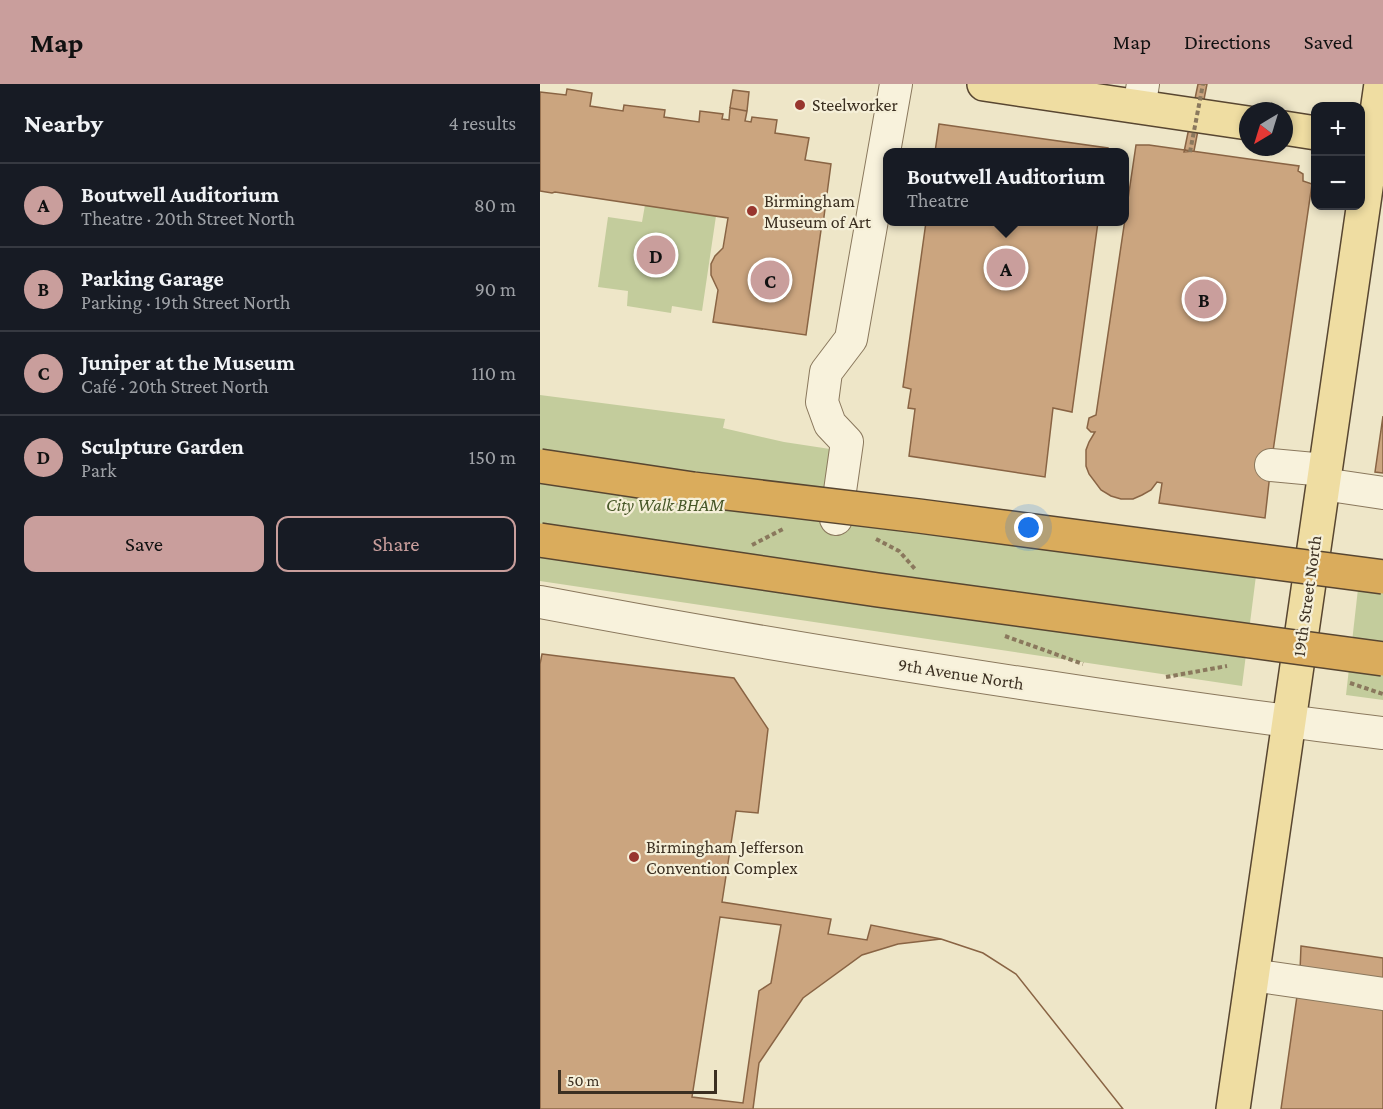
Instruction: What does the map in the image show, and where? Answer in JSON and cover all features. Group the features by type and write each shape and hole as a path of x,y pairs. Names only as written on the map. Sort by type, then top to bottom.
{"highway":[{"path":"540,466 693,489 919,516 1383,577"},
{"path":"540,540 890,592 1383,658"}],"main road":[{"path":"984,84 1141,95 1239,121"},
{"name":"19th Street North","path":"1233,1109 1381,84"},
{"path":"1293,129 1311,132"}],"street":[{"path":"885,148 894,95"},
{"path":"836,519 847,442 830,424 822,402 826,372 851,339 883,157"},
{"path":"1270,465 1383,493"},
{"name":"9th Avenue North","path":"540,603 917,668 1288,722 1383,733"},
{"path":"1252,975 1383,994"}],"path":[{"path":"1190,152 1203,84"},
{"path":"1343,681 1383,694"}],"green space":[{"path":"645,205 716,216 702,311 672,306 671,313 627,306 628,291 598,287 608,217 642,222"},
{"name":"City Walk BHAM","path":"540,395 725,419 723,428 784,442 830,449 826,488 1259,552 1242,686 540,581"},
{"path":"1360,571 1383,574 1383,700 1346,695"}],"building":[{"path":"1198,84 1207,84 1194,151 1184,152"},
{"name":"Birmingham Museum of Art","path":"567,89 592,93 590,106 623,111 624,105 665,110 664,117 699,122 700,111 723,114 722,119 729,120 730,108 747,111 745,121 751,122 752,117 777,120 775,133 809,138 805,160 831,164 823,224 816,223 815,229 821,230 806,335 713,322 718,290 711,275 711,264 723,248 728,218 540,191 540,92 566,95"},
{"path":"733,90 749,92 747,111 730,108"},
{"path":"939,124 1108,148 936,148"},
{"path":"1136,145 1299,166 1298,171 1303,174 1303,181 1311,184 1265,518 1159,503 1162,483 1157,482 1151,490 1142,495 1133,499 1121,499 1101,490 1089,474 1086,466 1086,450 1095,432 1087,428 1089,418 1096,415 1124,226 1129,226 1129,192"},
{"path":"925,226 1097,226 1072,412 1053,408 1045,477 909,456 915,409 908,408 911,389 903,387"},
{"path":"1383,416 1383,473 1375,472"},
{"name":"Birmingham Jefferson Convention Complex","path":"542,654 734,678 768,729 758,813 736,811 722,902 831,919 828,934 867,940 871,925 941,939 983,953 1016,974 1123,1109 540,1109 540,664","holes":["720,917 781,925 771,983 759,991 743,1103 692,1097"]},
{"path":"941,939 983,953 1016,974 1123,1109 753,1109 759,1063 803,998 862,955 898,944"},
{"path":"1301,946 1383,958 1383,984 1300,971"},
{"path":"1298,989 1383,1002 1383,1109 1281,1109"}],"place":[{"name":"Steelworker","path":"800,105"},
{"name":"Birmingham Museum of Art","path":"752,211"},
{"name":"Sculpture Garden","path":"656,255"},
{"name":"Boutwell Auditorium","path":"1006,268"},
{"name":"Juniper at the Museum","path":"770,280"},
{"name":"Parking Garage","path":"1204,299"},
{"name":"Birmingham Jefferson Convention Complex","path":"634,857"}]}
